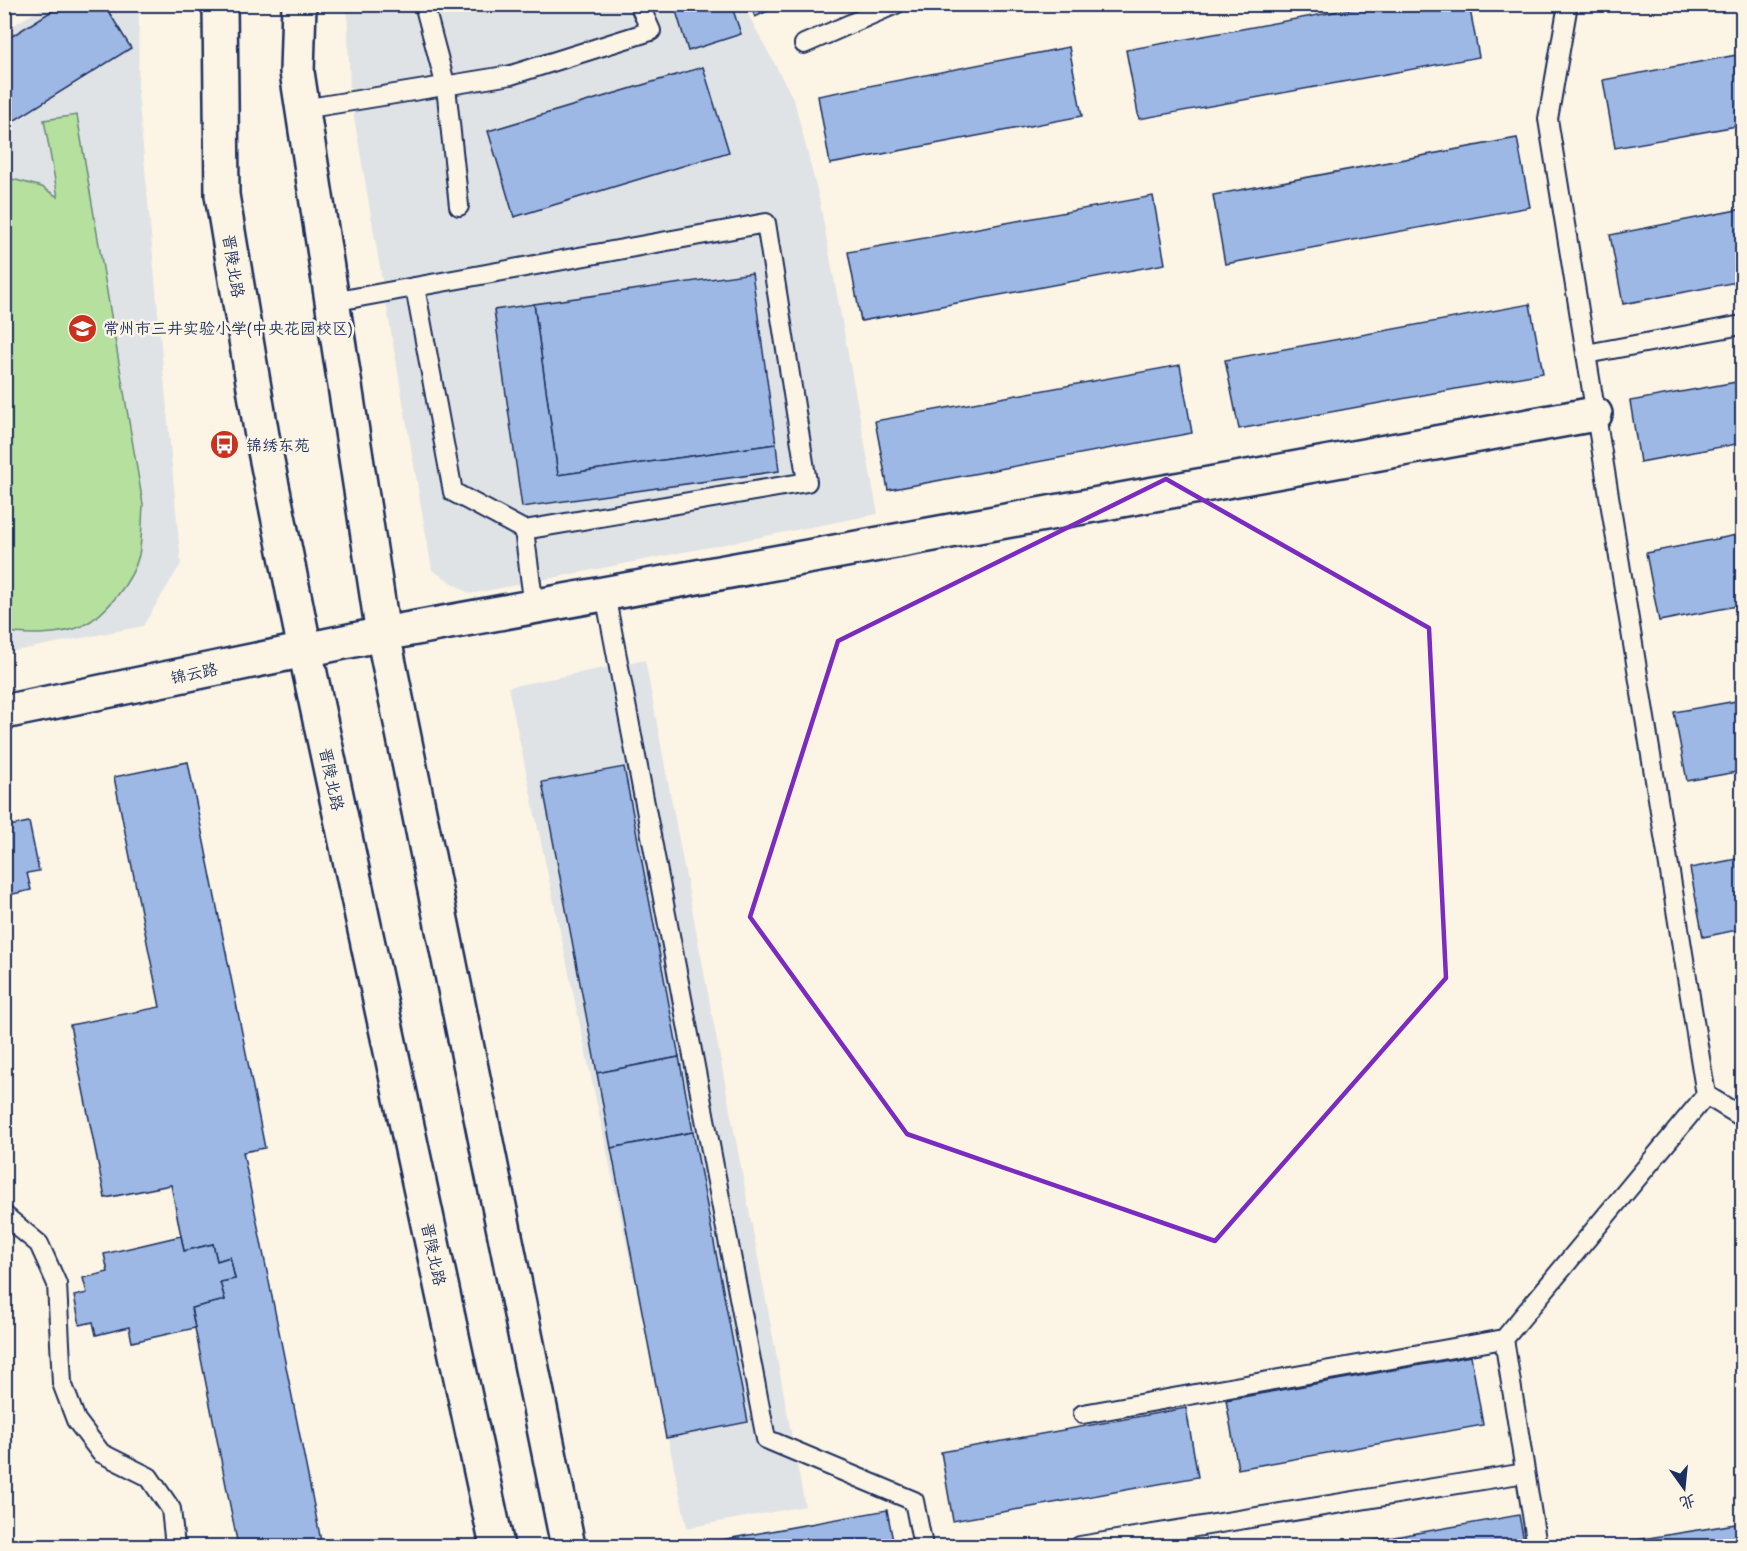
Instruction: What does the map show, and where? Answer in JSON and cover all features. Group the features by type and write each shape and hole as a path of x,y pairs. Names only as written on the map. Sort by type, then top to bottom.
{"main road":[{"name":"晋陵北路","path":"220,4 222,195 262,436 305,650 497,1546"},
{"path":"299,4 297,72 383,634 568,1546"},
{"name":"锦云路","path":"4,712 383,634 1595,414"}],"lane":[{"path":"424,4 446,87 459,206"},
{"path":"303,109 511,75 651,31 639,4"},
{"path":"804,44 896,4"},
{"path":"1083,1414 1504,1339 1706,1095 1548,119 1568,4"},
{"path":"332,302 766,223 807,482 524,530 453,492 416,287"},
{"path":"1586,354 1743,325"},
{"path":"524,530 534,607"},
{"path":"604,594 766,1439 914,1501 922,1546"},
{"path":"1706,1095 1743,1117"},
{"path":"4,1215 39,1244 57,1284 62,1383 76,1420 101,1453 148,1477 171,1509 175,1546"},
{"path":"1504,1339 1537,1546"},
{"path":"1080,1546 1525,1473"}],"highlighted area":[{"path":"1166,479 1429,628 1446,978 1215,1241 907,1134 750,917 838,641"}],"shaded area":[{"name":"常州市三井实验小学(中央花园校区)","path":"47,5 139,5 138,92 181,564 143,626 5,653 4,31"},
{"path":"347,5 743,5 794,100 819,198 878,514 470,594 432,570 350,94"},
{"path":"645,660 805,1506 687,1528 508,687"}],"green space":[{"path":"77,115 143,504 140,549 136,565 125,586 91,621 74,629 55,633 13,633 4,631 5,177 42,187 58,197 44,120"}],"building":[{"path":"63,4 104,4 131,48 4,127 4,41"},
{"path":"695,4 731,4 741,34 688,51 676,11"},
{"path":"750,4 783,4 755,17"},
{"path":"1379,4 1469,4 1479,57 1139,119 1126,50"},
{"path":"1069,47 1082,116 830,164 818,96"},
{"path":"1742,54 1742,125 1615,148 1603,80"},
{"path":"703,67 729,152 514,217 488,131"},
{"path":"1517,138 1530,207 1225,264 1213,195"},
{"path":"1153,196 1165,264 861,321 848,252"},
{"path":"1742,209 1742,281 1623,304 1610,235"},
{"path":"752,273 776,444 558,475 534,304"},
{"path":"534,304 558,475 776,444 779,471 522,507 494,310"},
{"path":"1530,304 1543,373 1239,429 1225,360"},
{"path":"1180,365 1192,433 888,490 875,421"},
{"path":"1742,381 1742,443 1640,462 1630,401"},
{"path":"1742,534 1742,605 1659,621 1646,553"},
{"path":"1742,700 1742,771 1687,781 1674,712"},
{"path":"188,762 265,1148 243,1152 322,1546 238,1546 191,1308 225,1300 220,1282 235,1279 230,1257 217,1261 213,1244 184,1251 171,1185 105,1198 70,1025 160,1007 114,777"},
{"path":"624,767 679,1057 597,1073 542,782"},
{"path":"29,822 39,871 27,873 31,890 4,896 4,827"},
{"path":"1742,858 1742,929 1703,937 1690,868"},
{"path":"679,1057 693,1132 611,1148 597,1073"},
{"path":"693,1132 748,1422 666,1438 611,1148"},
{"path":"181,1236 184,1251 213,1244 217,1261 230,1257 235,1279 220,1282 225,1300 191,1308 195,1328 132,1342 129,1327 96,1335 93,1322 80,1325 74,1296 87,1293 83,1278 108,1272 104,1254"},
{"path":"1471,1356 1483,1425 1238,1469 1226,1400"},
{"path":"1186,1408 1198,1477 953,1521 941,1452"},
{"path":"887,1510 894,1546 699,1546 699,1544"},
{"path":"1519,1515 1525,1546 1343,1546"},
{"path":"1742,1523 1742,1546 1599,1546"}],"place":[{"name":"常州市三井实验小学(中央花园校区)","path":"82,328"},
{"name":"锦绣东苑","path":"225,445"}]}
